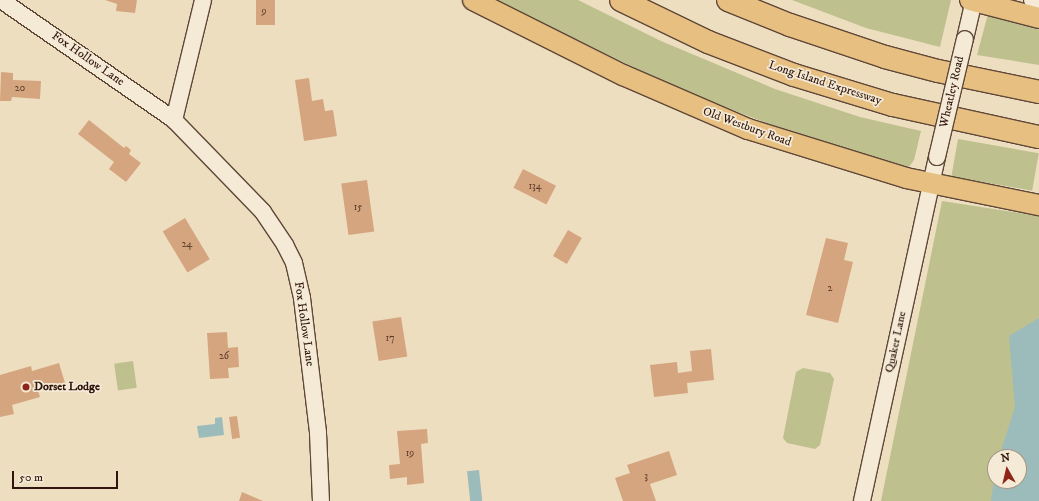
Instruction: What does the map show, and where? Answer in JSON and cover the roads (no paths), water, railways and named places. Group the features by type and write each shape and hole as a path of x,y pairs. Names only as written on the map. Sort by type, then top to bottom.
{"highway":[{"name":"Long Island Expressway","path":"621,0 708,42 794,75 893,105 1039,137"},
{"path":"728,0 790,25 885,57 938,71 1039,92"}],"main road":[{"name":"Old Westbury Road","path":"473,0 617,72 727,121 842,160 932,184 1039,205"},
{"path":"973,0 1039,18"}],"street":[{"name":"Fox Hollow Lane","path":"1,0 174,120 263,212 294,262 303,305 318,433 321,501"},
{"path":"174,120 203,0"},
{"name":"Wheatley Road","path":"932,184 973,0"},
{"path":"1032,0 1039,5"},
{"name":"Quaker Lane","path":"862,501 932,184"}],"water":[{"path":"1039,318 1039,501 991,501 993,489 1027,489 1027,449 1002,449 1015,407 1009,336"},
{"path":"222,417 224,435 199,438 197,426 215,424 215,418"},
{"path":"479,470 482,501 470,501 467,471"}],"place":[{"name":"Dorset Lodge","path":"26,387"}]}
